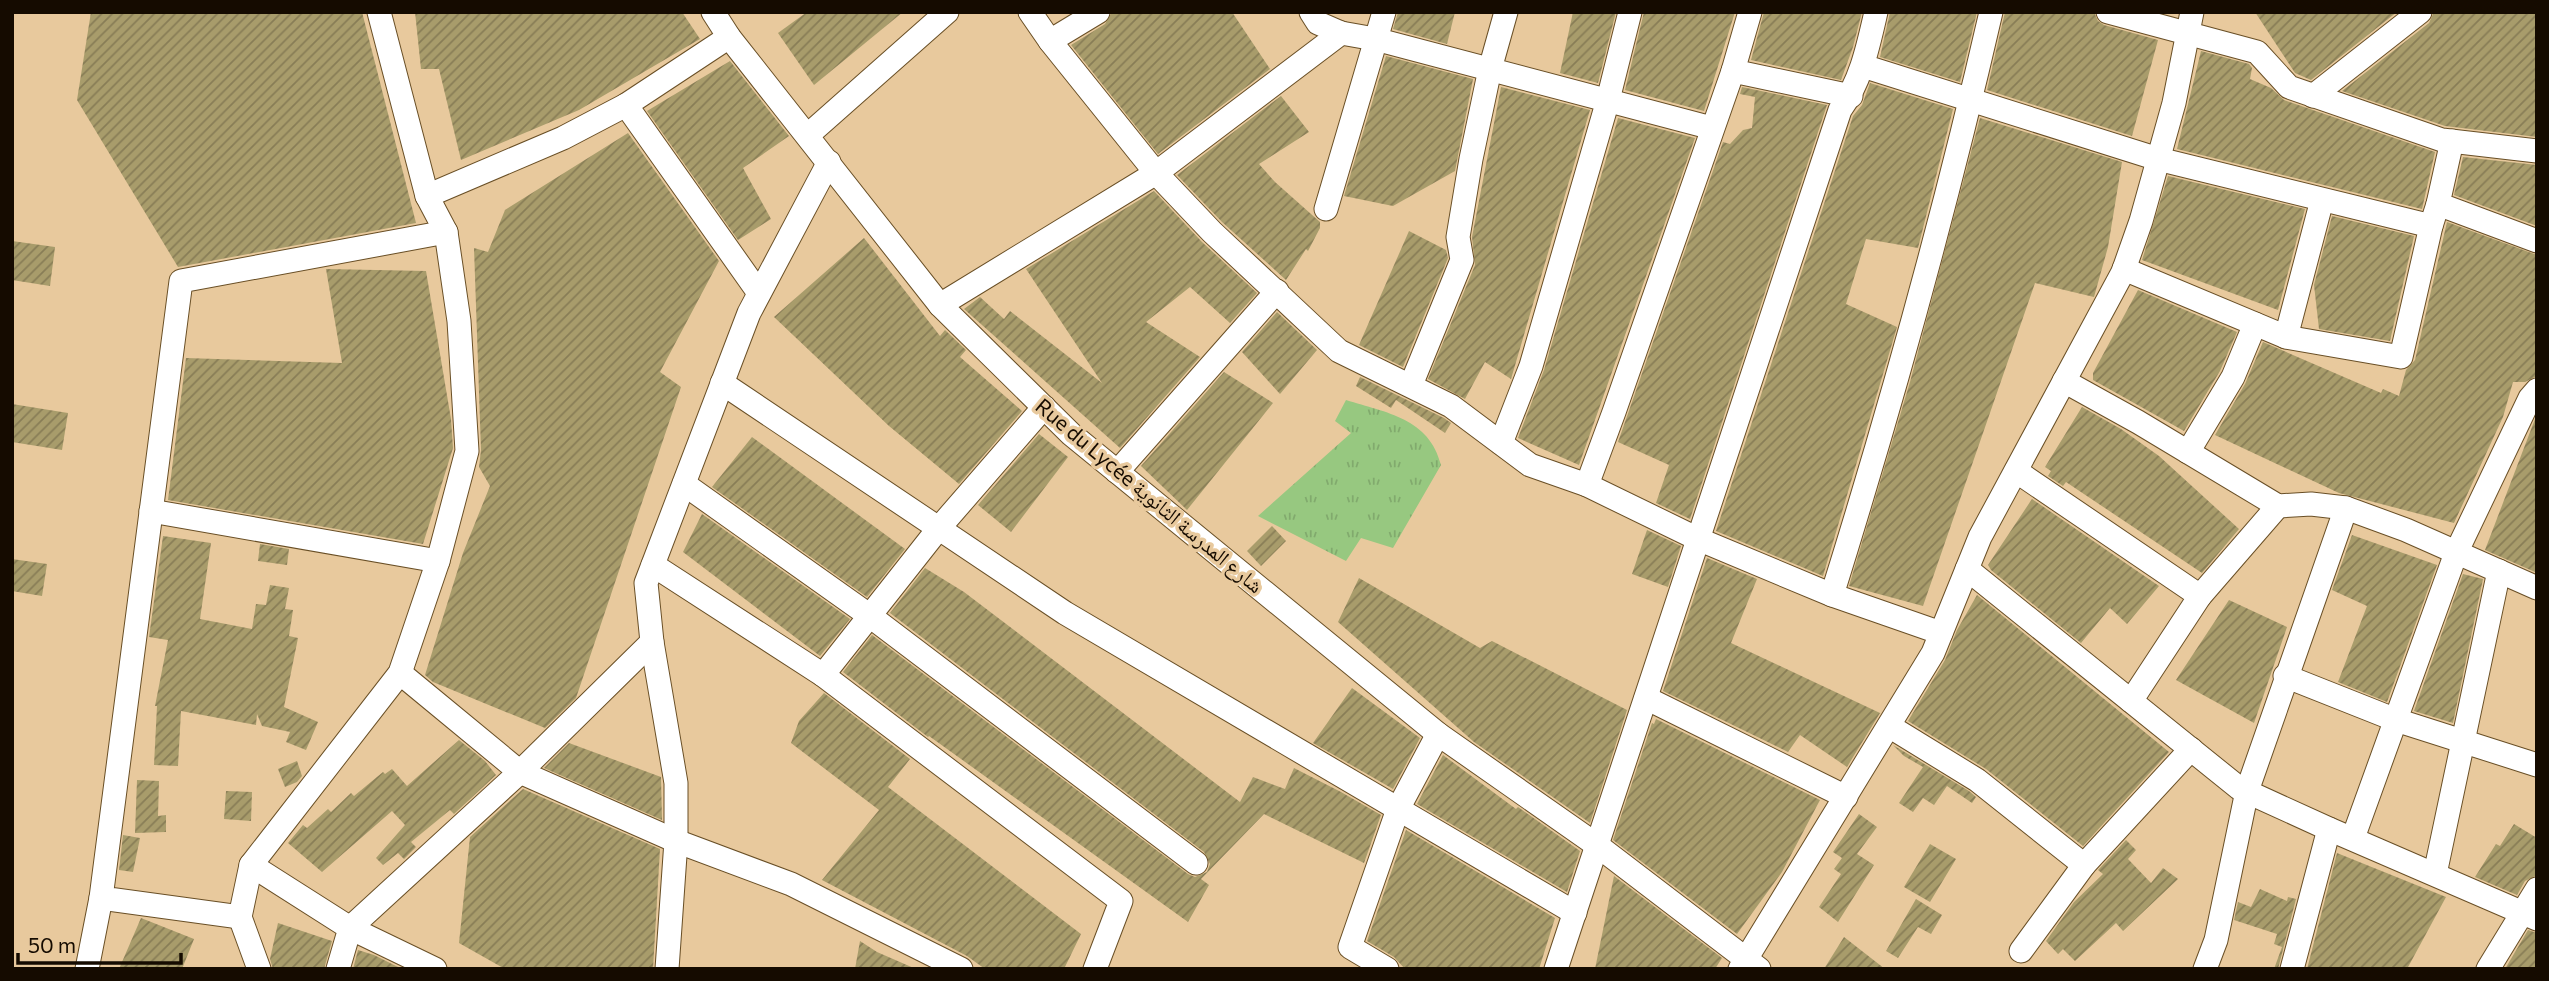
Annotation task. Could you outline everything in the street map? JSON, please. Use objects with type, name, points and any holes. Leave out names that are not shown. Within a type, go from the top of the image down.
[{"type":"street","points":[[259,969],[240,917],[251,865],[400,673],[438,562],[467,451],[459,320],[446,232],[427,196],[379,12]]},
{"type":"street","name":"Rue du Lycée شارع المدرسة الثانوية","points":[[713,12],[729,37],[940,305],[1071,434],[1438,734],[1598,846],[1749,966]]},
{"type":"street","points":[[808,135],[947,12]]},
{"type":"street","points":[[1030,12],[1050,41],[1156,173],[1212,232],[1339,351],[1411,384],[1451,406],[1530,465],[1587,485],[1698,539],[1832,595],[1941,633]]},
{"type":"street","points":[[1050,41],[1098,12]]},
{"type":"street","points":[[1311,12],[1318,23],[1341,33],[1375,39],[1712,128]]},
{"type":"street","points":[[1326,209],[1384,12]]},
{"type":"street","points":[[1411,384],[1462,260],[1458,237],[1490,69],[1506,12]]},
{"type":"street","points":[[1501,443],[1531,366],[1608,100],[1630,12]]},
{"type":"street","points":[[1587,485],[1733,71],[1750,12]]},
{"type":"street","points":[[1556,969],[1840,110],[1851,96],[1863,66],[1876,12]]},
{"type":"street","points":[[1832,595],[1885,425],[1971,99],[1991,12]]},
{"type":"street","points":[[2108,12],[2190,23],[2257,52],[2289,88],[2442,140],[2537,151]]},
{"type":"street","points":[[2313,96],[2420,12]]},
{"type":"street","points":[[1749,966],[1933,653],[1980,537],[2124,269],[2174,103],[2190,23]]},
{"type":"street","points":[[940,305],[1156,173],[1341,33]]},
{"type":"street","points":[[427,196],[563,138],[626,105],[729,37]]},
{"type":"street","points":[[1863,66],[2158,159],[2322,200],[2435,215],[2537,241]]},
{"type":"street","points":[[1733,71],[1851,96]]},
{"type":"street","points":[[626,105],[760,293]]},
{"type":"street","points":[[2124,269],[2286,337],[2401,357],[2452,141]]},
{"type":"street","points":[[667,969],[676,841],[676,783],[652,642],[646,583],[749,313],[829,162]]},
{"type":"street","points":[[2286,337],[2322,200]]},
{"type":"street","points":[[87,969],[101,898],[181,281],[446,232]]},
{"type":"street","points":[[1117,472],[1277,291]]},
{"type":"street","points":[[2188,452],[2233,377],[2255,324]]},
{"type":"street","points":[[2064,381],[2278,506],[2311,504],[2346,508],[2537,588]]},
{"type":"street","points":[[722,383],[1065,613],[1576,913]]},
{"type":"street","points":[[2353,838],[2456,552],[2534,396]]},
{"type":"street","points":[[823,675],[939,528],[1044,407]]},
{"type":"street","points":[[2016,471],[2200,596]]},
{"type":"street","points":[[684,484],[870,616],[1196,863]]},
{"type":"street","points":[[2130,701],[2200,596],[2278,506]]},
{"type":"street","points":[[2205,969],[2216,940],[2247,791],[2285,676],[2346,508]]},
{"type":"street","points":[[151,511],[438,562]]},
{"type":"street","points":[[653,565],[823,675],[1121,901],[1095,969]]},
{"type":"street","points":[[1967,569],[2239,788],[2329,830],[2530,916]]},
{"type":"street","points":[[2435,874],[2499,571]]},
{"type":"street","points":[[338,969],[350,928],[520,772],[652,642]]},
{"type":"street","points":[[400,673],[520,772],[676,841],[791,884],[961,969]]},
{"type":"street","points":[[2285,676],[2396,720],[2537,765]]},
{"type":"street","points":[[1646,698],[1846,797]]},
{"type":"street","points":[[1889,726],[1977,780],[2084,865]]},
{"type":"street","points":[[1387,969],[1350,947],[1398,809],[1438,734]]},
{"type":"street","points":[[2021,951],[2084,865],[2191,749]]},
{"type":"street","points":[[2292,969],[2329,830]]},
{"type":"street","points":[[251,865],[350,928],[435,969]]},
{"type":"street","points":[[2488,969],[2530,916],[2537,889]]},
{"type":"street","points":[[101,898],[240,917]]},
{"type":"green space","points":[[1346,400],[1391,414],[1416,427],[1435,449],[1441,465],[1393,548],[1361,538],[1346,561],[1258,516],[1351,433],[1335,421]]},
{"type":"building","points":[[91,12],[362,12],[416,223],[178,267],[77,100]]},
{"type":"building","points":[[415,12],[682,12],[700,39],[579,110],[461,160],[439,69],[421,69]]},
{"type":"building","points":[[807,12],[903,12],[814,85],[778,33]]},
{"type":"building","points":[[1112,12],[1232,12],[1270,69],[1158,154],[1071,45],[1105,24]]},
{"type":"building","points":[[1398,12],[1455,12],[1447,44],[1393,29]]},
{"type":"building","points":[[1573,12],[1616,12],[1598,83],[1560,73]]},
{"type":"building","points":[[1644,12],[1735,12],[1704,111],[1625,90]]},
{"type":"building","points":[[1764,12],[1862,12],[1841,80],[1751,60]]},
{"type":"building","points":[[1890,12],[1977,12],[1960,82],[1880,57]]},
{"type":"building","points":[[2005,12],[2094,12],[2098,21],[2104,25],[2158,40],[2132,136],[1987,90]]},
{"type":"building","points":[[2255,12],[2397,12],[2311,80],[2295,73]]},
{"type":"building","points":[[2434,12],[2537,12],[2537,137],[2445,126],[2342,91],[2429,23]]},
{"type":"building","points":[[2201,51],[2249,64],[2252,68],[2250,79],[2271,88],[2284,100],[2435,152],[2422,209],[2177,149]]},
{"type":"building","points":[[1386,56],[1473,79],[1455,171],[1393,206],[1344,196]]},
{"type":"building","points":[[730,61],[789,136],[743,168],[771,219],[738,240],[647,111]]},
{"type":"building","points":[[1870,83],[1953,109],[1918,248],[1866,239],[1846,304],[1897,327],[1823,576],[1716,531],[1853,116],[1862,105]]},
{"type":"building","points":[[1501,87],[1590,110],[1511,379],[1485,362],[1465,399],[1428,379],[1475,265],[1472,237]]},
{"type":"building","points":[[1742,87],[1827,105],[1690,519],[1656,503],[1669,465],[1618,442],[1723,142],[1730,144],[1743,130],[1752,128],[1755,97],[1740,94]]},
{"type":"building","points":[[1281,96],[1309,132],[1259,164],[1320,222],[1320,228],[1308,251],[1306,249],[1286,280],[1222,222],[1177,175]]},
{"type":"building","points":[[1618,118],[1695,138],[1579,465],[1518,438],[1544,370]]},
{"type":"building","points":[[1980,118],[2122,162],[2108,247],[2094,297],[2035,283],[1923,606],[1849,586],[1910,382]]},
{"type":"building","points":[[628,133],[719,261],[660,372],[681,387],[576,698],[545,728],[433,682],[425,675],[463,553],[490,486],[479,467],[481,450],[474,248],[488,252],[505,210]]},
{"type":"building","points":[[2463,157],[2537,165],[2537,226],[2454,195]]},
{"type":"building","points":[[2168,176],[2305,209],[2278,310],[2142,260]]},
{"type":"building","points":[[1154,191],[1202,242],[1257,293],[1230,323],[1190,287],[1146,322],[1200,357],[1120,448],[964,309],[980,297],[1004,319],[1010,311],[1102,383],[1026,269]]},
{"type":"building","points":[[2332,216],[2414,236],[2390,341],[2319,329],[2314,285]]},
{"type":"building","points":[[2447,222],[2537,255],[2537,376],[2525,382],[2513,382],[2503,417],[2454,523],[2339,493],[2215,435],[2245,384],[2263,342],[2381,393],[2383,389],[2399,396],[2406,370],[2415,360]]},
{"type":"building","points":[[1409,231],[1446,250],[1448,258],[1403,367],[1359,345]]},
{"type":"building","points":[[864,238],[940,336],[945,330],[966,350],[960,357],[1022,411],[959,484],[889,426],[774,317]]},
{"type":"building","points":[[12,241],[55,247],[50,286],[12,280]]},
{"type":"building","points":[[326,269],[426,271],[451,419],[453,448],[423,544],[168,500],[186,358],[342,363]]},
{"type":"building","points":[[2138,290],[2237,332],[2220,371],[2184,431],[2093,380],[2093,373]]},
{"type":"building","points":[[1277,312],[1317,350],[1280,394],[1242,352]]},
{"type":"building","points":[[1224,372],[1273,403],[1187,510],[1141,466]]},
{"type":"building","points":[[1360,377],[1451,423],[1445,433],[1396,400],[1391,408],[1356,386]]},
{"type":"building","points":[[12,404],[68,413],[62,450],[12,442]]},
{"type":"building","points":[[2082,407],[2121,429],[2159,456],[2239,529],[2202,573],[2066,482],[2063,486],[2048,476],[2051,471],[2045,467]]},
{"type":"building","points":[[2535,419],[2537,567],[2535,572],[2485,550]]},
{"type":"building","points":[[1039,434],[1068,457],[1011,532],[978,505]]},
{"type":"building","points":[[752,437],[905,549],[867,597],[712,487]]},
{"type":"building","points":[[2032,499],[2159,586],[2127,624],[2110,608],[2081,643],[1991,570],[1988,565]]},
{"type":"building","points":[[702,514],[850,619],[820,656],[683,552]]},
{"type":"building","points":[[1272,526],[1286,541],[1261,566],[1247,551]]},
{"type":"building","points":[[1647,530],[1681,546],[1668,587],[1632,574]]},
{"type":"building","points":[[2352,535],[2437,565],[2387,702],[2338,682],[2367,606],[2332,590]]},
{"type":"building","points":[[163,536],[211,543],[200,619],[252,629],[256,604],[266,605],[270,585],[289,588],[285,609],[293,610],[289,636],[298,638],[284,707],[318,722],[306,750],[286,742],[290,732],[262,726],[257,714],[256,725],[181,711],[178,766],[154,765],[155,706],[168,640],[149,637]]},
{"type":"building","points":[[260,544],[289,549],[287,565],[258,561]]},
{"type":"building","points":[[1707,558],[1757,579],[1731,643],[1880,713],[1847,767],[1800,735],[1788,752],[1663,691]]},
{"type":"building","points":[[12,559],[47,564],[42,596],[12,591]]},
{"type":"building","points":[[925,568],[964,592],[1240,802],[1253,777],[1285,789],[1294,768],[1381,815],[1364,863],[1264,814],[1201,879],[1209,885],[1188,922],[928,737],[843,672],[872,635],[1188,874],[1195,877],[1207,872],[1210,864],[1204,852],[890,613]]},
{"type":"building","points":[[2463,574],[2483,579],[2453,723],[2414,711]]},
{"type":"building","points":[[1359,578],[1480,648],[1492,641],[1627,710],[1590,823],[1474,742],[1338,622]]},
{"type":"building","points":[[1977,595],[2169,752],[2083,846],[1986,769],[1908,721],[1945,660],[1957,630]]},
{"type":"building","points":[[2229,600],[2287,627],[2254,723],[2176,680]]},
{"type":"building","points":[[1352,688],[1420,738],[1393,789],[1313,743]]},
{"type":"building","points":[[824,693],[910,759],[888,787],[1081,934],[1064,969],[985,969],[967,956],[822,880],[879,810],[791,743],[799,721]]},
{"type":"building","points":[[1656,719],[1820,800],[1782,872],[1737,934],[1613,840],[1652,723],[1654,724]]},
{"type":"building","points":[[459,740],[485,761],[496,775],[454,814],[450,810],[411,842],[416,847],[404,859],[398,853],[383,865],[376,858],[405,825],[392,811],[322,872],[288,843],[303,825],[307,828],[328,809],[331,812],[351,793],[354,796],[383,772],[385,774],[392,769],[407,786]]},
{"type":"building","points":[[569,743],[661,777],[662,820],[544,768]]},
{"type":"building","points":[[1893,745],[1969,791],[1976,797],[1972,803],[1947,786],[1934,805],[1923,798],[1913,812],[1899,803],[1923,767],[1904,756]]},
{"type":"building","points":[[1443,755],[1516,809],[1518,807],[1580,851],[1567,892],[1417,804]]},
{"type":"building","points":[[297,761],[302,776],[297,782],[285,787],[278,769]]},
{"type":"building","points":[[137,780],[159,781],[158,816],[166,815],[166,832],[135,833]]},
{"type":"building","points":[[523,789],[660,849],[653,969],[505,969],[459,943],[470,837]]},
{"type":"building","points":[[226,791],[252,792],[251,821],[224,819]]},
{"type":"building","points":[[1859,814],[1877,827],[1857,854],[1874,865],[1838,922],[1819,907],[1841,874],[1834,869],[1842,858],[1833,852]]},
{"type":"building","points":[[2514,824],[2537,838],[2537,875],[2525,881],[2517,895],[2475,877],[2496,844],[2500,846]]},
{"type":"building","points":[[1406,830],[1555,918],[1539,969],[1405,969],[1394,957],[1367,941]]},
{"type":"building","points":[[123,835],[140,838],[133,872],[119,870]]},
{"type":"building","points":[[2126,840],[2136,850],[2128,859],[2151,883],[2163,868],[2178,879],[2123,931],[2116,923],[2075,961],[2063,949],[2058,954],[2046,941],[2074,902],[2103,874],[2098,870]]},
{"type":"building","points":[[1930,844],[1956,859],[1930,902],[1904,887]]},
{"type":"building","points":[[2337,853],[2446,897],[2407,969],[2307,969]]},
{"type":"building","points":[[1614,876],[1722,958],[1715,969],[1595,969]]},
{"type":"building","points":[[2260,889],[2287,901],[2288,897],[2296,899],[2278,969],[2274,969],[2282,947],[2274,944],[2277,934],[2234,920],[2238,902],[2251,907]]},
{"type":"building","points":[[1916,899],[1942,915],[1931,934],[1918,927],[1898,958],[1886,951]]},
{"type":"building","points":[[141,918],[194,939],[182,969],[119,969]]},
{"type":"building","points":[[278,923],[332,941],[324,969],[273,969],[270,959]]},
{"type":"building","points":[[2528,930],[2537,933],[2537,969],[2505,969]]},
{"type":"building","points":[[1844,937],[1885,969],[1824,969]]},
{"type":"building","points":[[860,941],[877,952],[916,969],[855,969]]},
{"type":"building","points":[[358,950],[374,955],[402,969],[353,969]]}]
